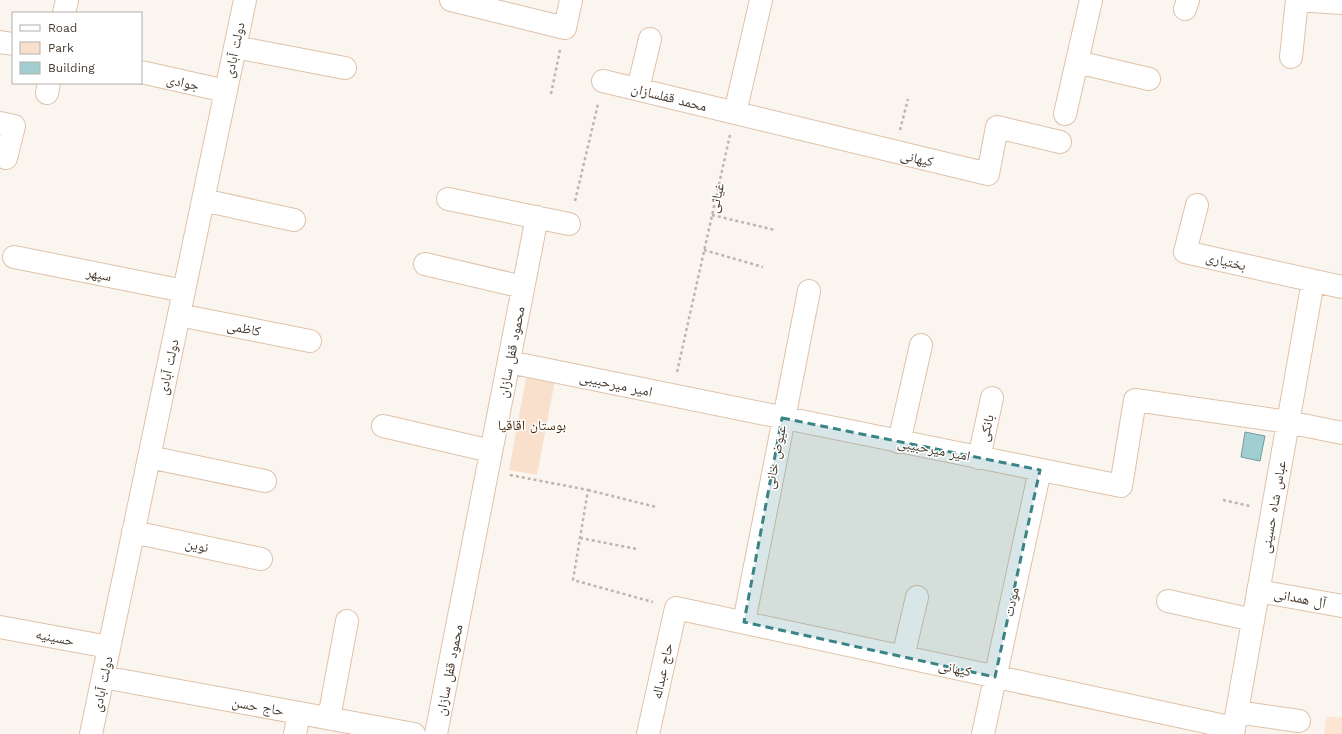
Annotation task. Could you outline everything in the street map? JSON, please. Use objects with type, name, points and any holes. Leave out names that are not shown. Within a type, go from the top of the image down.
[{"type":"street","points":[[64,12],[67,0]]},
{"type":"street","name":"دولت آبادی","points":[[91,734],[245,0]]},
{"type":"street","points":[[451,0],[565,28],[571,0]]},
{"type":"street","points":[[736,113],[761,0]]},
{"type":"street","points":[[1065,114],[1091,0]]},
{"type":"street","points":[[1291,57],[1297,0],[1342,3]]},
{"type":"street","points":[[638,89],[650,39]]},
{"type":"street","points":[[0,42],[12,44]]},
{"type":"street","points":[[235,47],[345,68]]},
{"type":"street","points":[[1077,62],[1149,79]]},
{"type":"street","name":"جوادی","points":[[142,72],[226,91]]},
{"type":"street","name":"محمد قفلسازان","points":[[603,81],[736,113]]},
{"type":"street","name":"کیهانی","points":[[736,113],[988,174],[997,127],[1060,142]]},
{"type":"street","points":[[0,123],[14,126],[6,158]]},
{"type":"street","points":[[448,199],[569,224]]},
{"type":"street","points":[[203,200],[294,220]]},
{"type":"street","name":"بختیاری","points":[[1197,205],[1185,252],[1313,281]]},
{"type":"street","name":"محمود قفل سازان","points":[[436,734],[537,217]]},
{"type":"street","name":"سپهر","points":[[14,257],[184,291]]},
{"type":"street","points":[[425,264],[523,287]]},
{"type":"street","points":[[1313,281],[1342,287]]},
{"type":"street","name":"عباس شاه حسینی","points":[[1234,725],[1313,281]]},
{"type":"street","name":"عیوض خانی","points":[[744,622],[782,418],[809,291]]},
{"type":"street","name":"کاظمی","points":[[179,315],[310,341]]},
{"type":"street","points":[[899,442],[921,345]]},
{"type":"street","name":"امیر میرحبیبی","points":[[509,362],[1121,486],[1135,400],[1288,422]]},
{"type":"street","name":"بانکی","points":[[979,458],[992,398]]},
{"type":"street","points":[[1288,422],[1342,433]]},
{"type":"street","points":[[383,426],[490,461]]},
{"type":"street","points":[[149,457],[265,481]]},
{"type":"street","name":"مودت","points":[[983,734],[1040,470]]},
{"type":"street","name":"نوین","points":[[133,532],[261,559]]},
{"type":"street","name":"آل همدانی","points":[[1258,591],[1342,606]]},
{"type":"street","points":[[903,657],[917,597]]},
{"type":"street","points":[[1168,601],[1253,620]]},
{"type":"street","name":"کیهانی","points":[[676,608],[995,677],[1234,725],[1299,720]]},
{"type":"street","name":"حاج عبداله","points":[[648,734],[676,608]]},
{"type":"street","points":[[329,718],[347,621]]},
{"type":"street","name":"حسینیه","points":[[0,627],[109,647]]},
{"type":"street","name":"حاج حسن","points":[[103,677],[297,724],[329,718],[414,734]]},
{"type":"path","points":[[551,94],[565,28]]},
{"type":"path","points":[[569,224],[603,81]]},
{"type":"path","points":[[895,152],[908,99]]},
{"type":"path","name":"غیاثی","points":[[671,396],[736,113]]},
{"type":"path","points":[[712,215],[775,230]]},
{"type":"path","points":[[704,250],[763,267]]},
{"type":"path","points":[[490,461],[588,490],[656,507]]},
{"type":"path","points":[[588,490],[573,580],[676,608]]},
{"type":"path","points":[[580,538],[637,549]]},
{"type":"highlighted area","points":[[782,418],[1040,470],[995,677],[744,622]]},
{"type":"shaded area","points":[[1327,716],[1342,718],[1342,734],[1324,734]]},
{"type":"green space","name":"بوستان اقاقیا","points":[[527,373],[555,380],[537,475],[509,470]]},
{"type":"building","points":[[1245,432],[1265,436],[1260,461],[1241,457]]}]
